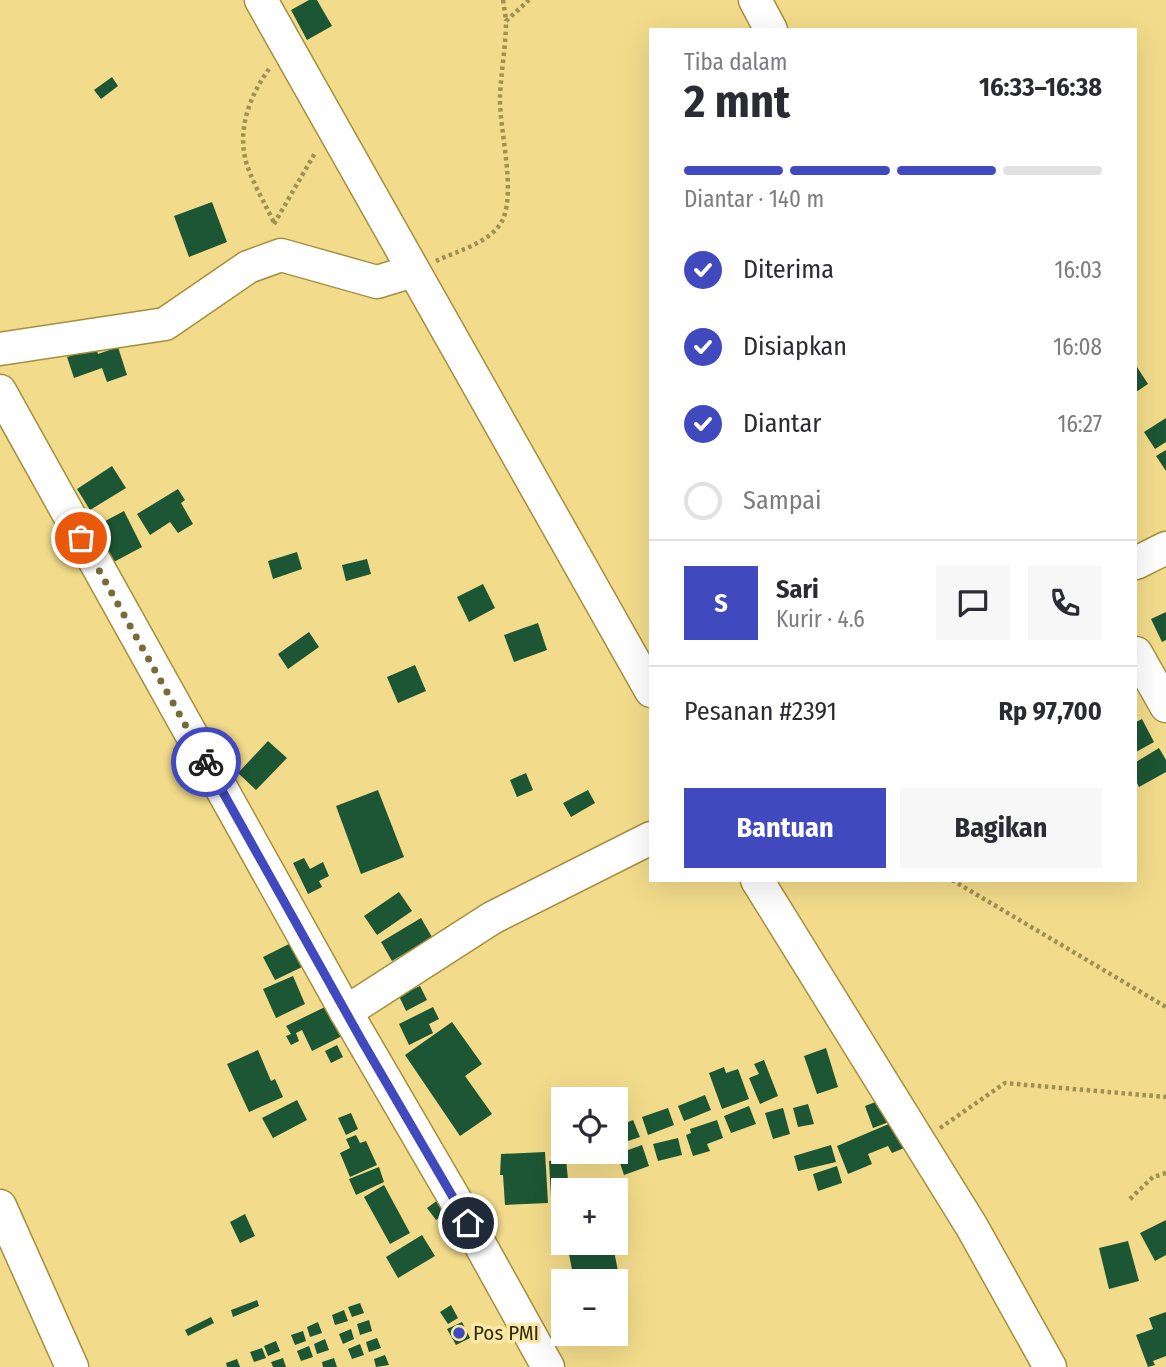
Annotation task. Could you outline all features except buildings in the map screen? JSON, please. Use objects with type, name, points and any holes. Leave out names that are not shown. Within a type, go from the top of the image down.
[{"type":"street","points":[[261,0],[649,687]]},
{"type":"street","points":[[755,0],[770,28]]},
{"type":"street","points":[[0,349],[166,324],[248,267],[281,255],[377,282],[413,271]]},
{"type":"street","points":[[0,391],[346,1012],[456,1201],[548,1367]]},
{"type":"street","points":[[1137,562],[1166,548]]},
{"type":"street","points":[[1137,655],[1166,706]]},
{"type":"street","points":[[346,1012],[492,918],[649,839]]},
{"type":"street","points":[[758,882],[972,1227],[1050,1367]]},
{"type":"street","points":[[0,1206],[72,1367]]},
{"type":"path","points":[[413,271],[487,237],[503,219],[508,186],[500,95],[506,21],[503,0]]},
{"type":"path","points":[[506,21],[529,0]]},
{"type":"path","points":[[274,223],[245,158],[244,119],[259,83],[286,45]]},
{"type":"path","points":[[248,267],[332,126]]},
{"type":"path","points":[[956,882],[1166,1007]]},
{"type":"path","points":[[920,1143],[1005,1083],[1166,1097]]},
{"type":"path","points":[[1130,1199],[1153,1177],[1166,1173]]},
{"type":"way so far","points":[[81,538],[206,762]]},
{"type":"place","name":"Pos PMI","points":[[459,1333]]},
{"type":"route","points":[[206,762],[362,1041],[468,1223]]}]
